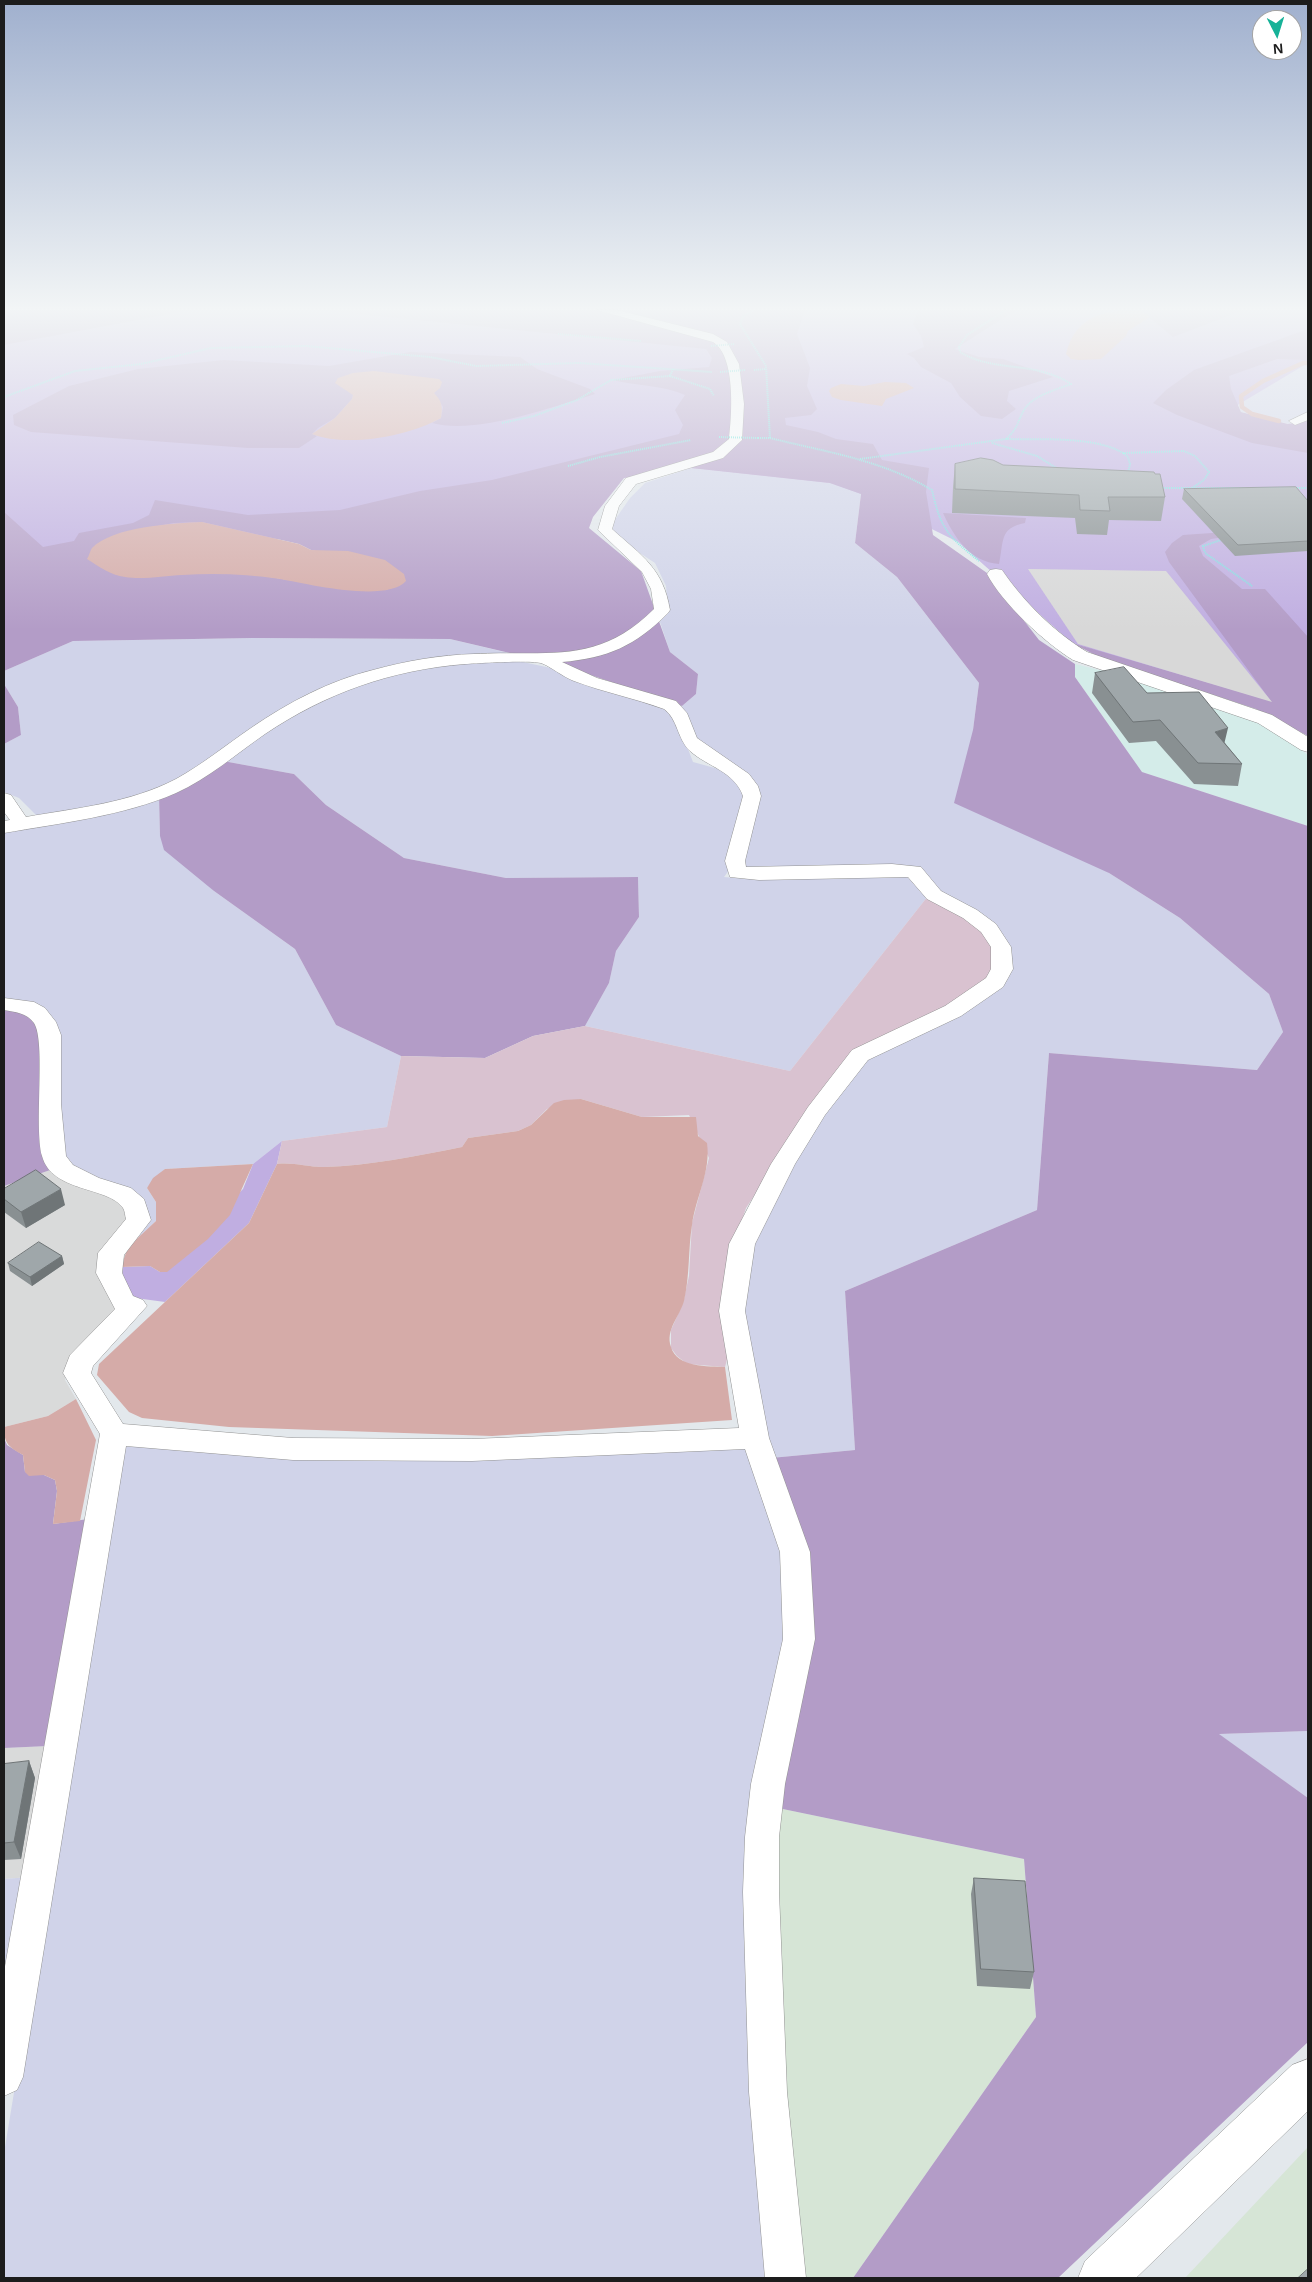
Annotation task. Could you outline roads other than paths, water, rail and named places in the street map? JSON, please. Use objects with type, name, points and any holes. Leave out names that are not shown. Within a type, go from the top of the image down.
[{"type":"street","points":[[4,799],[12,825],[132,802],[169,789],[208,767],[259,730],[319,693],[375,674],[460,659],[547,660],[596,653],[631,639],[650,624],[662,610],[659,589],[648,570],[605,530],[612,506],[631,481],[718,455],[735,440],[737,416]]},
{"type":"street","points":[[1295,421],[1307,416]]},
{"type":"street","points":[[996,574],[1001,584],[1057,642],[1080,656],[1265,719],[1308,746]]},
{"type":"street","points":[[547,660],[558,668],[577,676],[670,705],[678,710],[690,740],[709,758],[744,778],[751,787],[752,796],[735,861],[737,873],[767,875],[852,869],[914,871],[922,883],[934,895],[970,914],[989,928],[1000,947],[1002,969],[995,982],[953,1010],[860,1055],[816,1112],[783,1164],[742,1244],[732,1311],[755,1438],[795,1552],[799,1639],[768,1784],[762,1837],[761,1892],[768,2092],[786,2278]]},
{"type":"street","points":[[4,1004],[26,1007],[37,1014],[45,1022],[50,1035],[49,1104],[54,1157],[64,1170],[90,1184],[122,1194],[135,1205],[140,1220],[111,1253],[109,1273],[123,1302],[134,1306],[80,1362],[77,1373],[114,1434],[4,2077]]},
{"type":"street","points":[[114,1434],[294,1449],[452,1450],[755,1438]]},
{"type":"street","points":[[1102,2278],[1308,2081]]},
{"type":"waterway","points":[[1262,416],[1279,421]]}]
